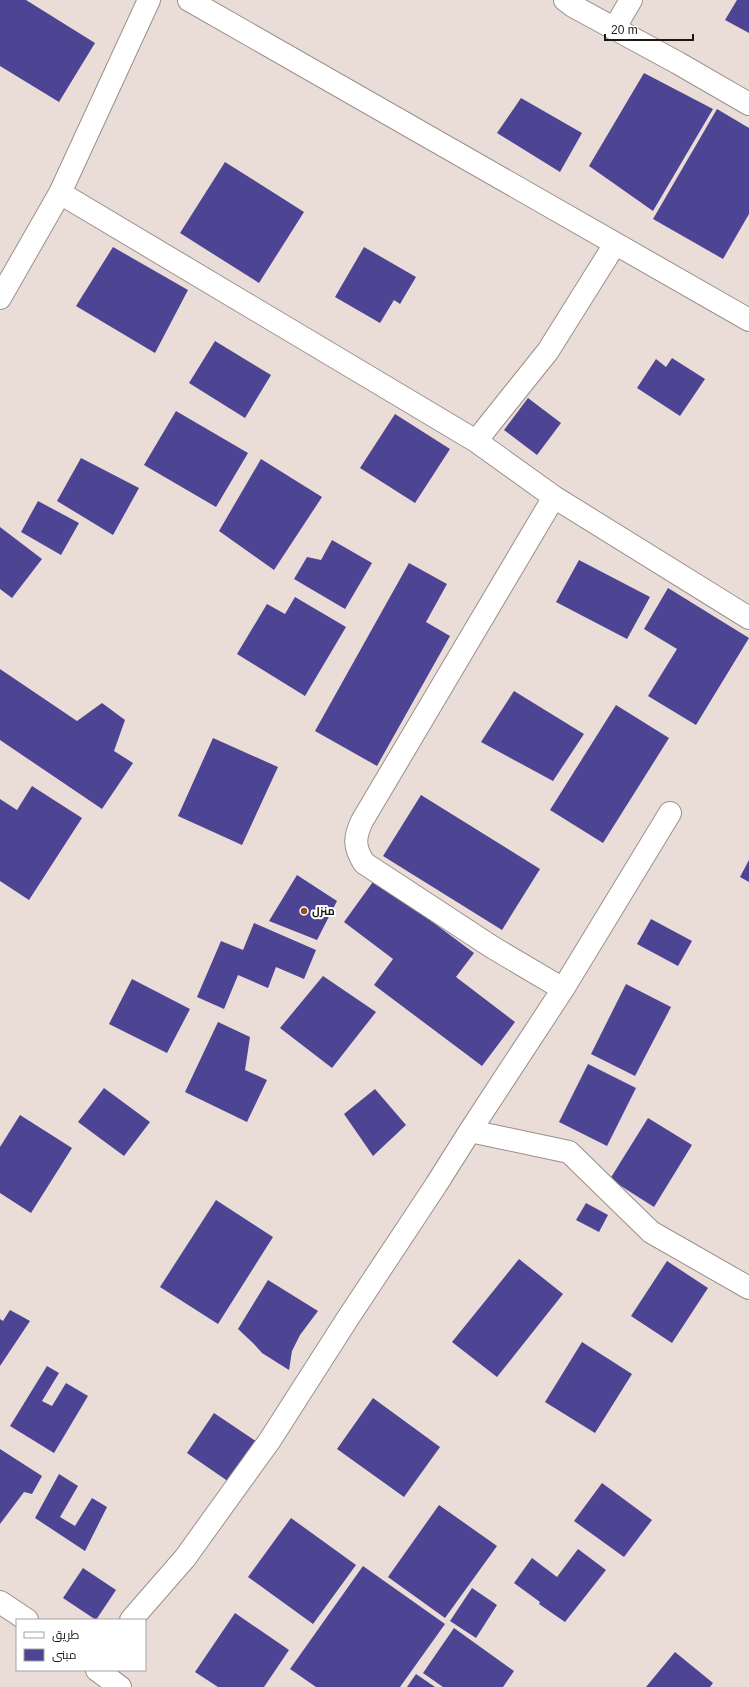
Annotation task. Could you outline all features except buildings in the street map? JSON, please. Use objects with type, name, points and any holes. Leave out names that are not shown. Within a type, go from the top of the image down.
[{"type":"street","points":[[0,298],[60,193],[149,0]]},
{"type":"street","points":[[189,0],[749,320]]},
{"type":"street","points":[[565,0],[749,104]]},
{"type":"street","points":[[614,29],[631,0]]},
{"type":"street","points":[[60,193],[476,441],[554,497],[749,618]]},
{"type":"street","points":[[476,441],[548,351],[615,244]]},
{"type":"street","points":[[554,497],[362,821],[357,832],[356,845],[358,853],[364,863],[492,947],[563,989]]},
{"type":"street","points":[[132,1619],[185,1558],[270,1440],[563,989],[670,813]]},
{"type":"street","points":[[470,1131],[569,1152],[651,1232],[749,1288]]},
{"type":"street","points":[[0,1602],[26,1619]]},
{"type":"street","points":[[98,1671],[120,1687]]},
{"type":"place","name":"منزل","points":[[304,911]]}]
